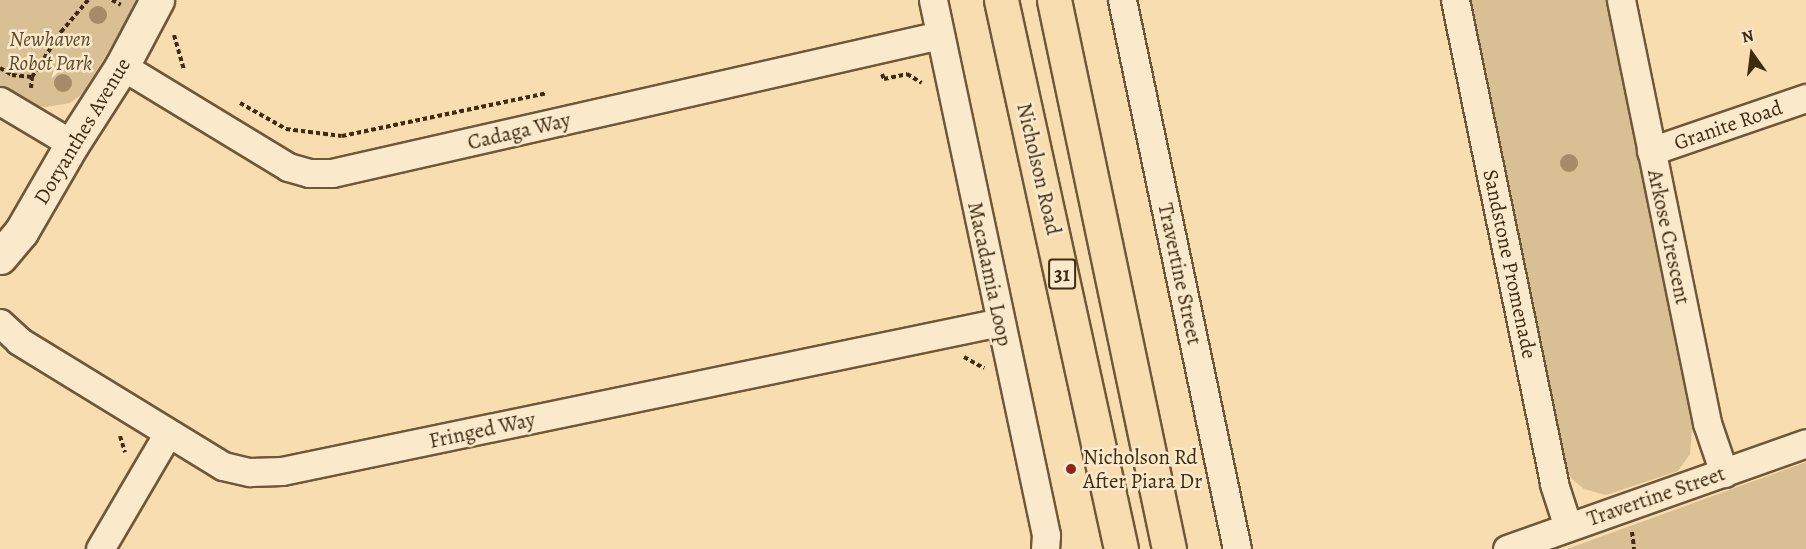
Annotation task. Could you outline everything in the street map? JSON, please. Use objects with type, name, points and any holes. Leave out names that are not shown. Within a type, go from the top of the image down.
[{"type":"main road","name":"Nicholson Road","points":[[1001,0],[1121,549]]},
{"type":"main road","name":"31","points":[[1054,0],[1169,549]]},
{"type":"street","name":"Macadamia Loop","points":[[933,0],[1046,535],[1045,549]]},
{"type":"street","name":"Travertine Street","points":[[1122,0],[1237,549]]},
{"type":"street","name":"Sandstone Promenade","points":[[1455,0],[1554,484],[1568,527]]},
{"type":"street","name":"Arkose Crescent","points":[[1621,0],[1707,423],[1724,472]]},
{"type":"street","name":"Doryanthes Avenue","points":[[0,257],[21,232],[72,144],[122,66],[165,13]]},
{"type":"street","name":"Cadaga Way","points":[[122,66],[288,167],[309,173],[332,173],[940,35]]},
{"type":"street","name":"Granite Road","points":[[1651,152],[1806,98]]},
{"type":"street","points":[[0,101],[72,144]]},
{"type":"street","name":"Fringed Way","points":[[0,323],[19,341],[223,466],[250,472],[282,471],[1000,322]]},
{"type":"street","points":[[100,549],[168,433]]},
{"type":"street","name":"Travertine Street","points":[[1507,549],[1806,443]]},
{"type":"path","points":[[32,91],[32,76],[61,32],[88,0]]},
{"type":"path","points":[[165,13],[183,69],[193,75]]},
{"type":"path","points":[[880,66],[884,79],[907,74],[928,87]]},
{"type":"path","points":[[0,68],[12,75],[32,76]]},
{"type":"path","points":[[234,99],[286,129],[342,136],[550,93]]},
{"type":"path","points":[[953,360],[965,357],[988,371]]},
{"type":"green space","name":"Newhaven Robot Park","points":[[0,0],[140,0],[82,94],[70,103],[46,107],[33,106],[0,87]]},
{"type":"green space","points":[[1467,0],[1606,0],[1693,415],[1690,454],[1678,471],[1606,495],[1584,489],[1572,479],[1565,468]]},
{"type":"green space","points":[[1806,462],[1806,549],[1567,549]]},
{"type":"place","name":"Nicholson Rd After Piara Dr","points":[[1071,469]]}]
